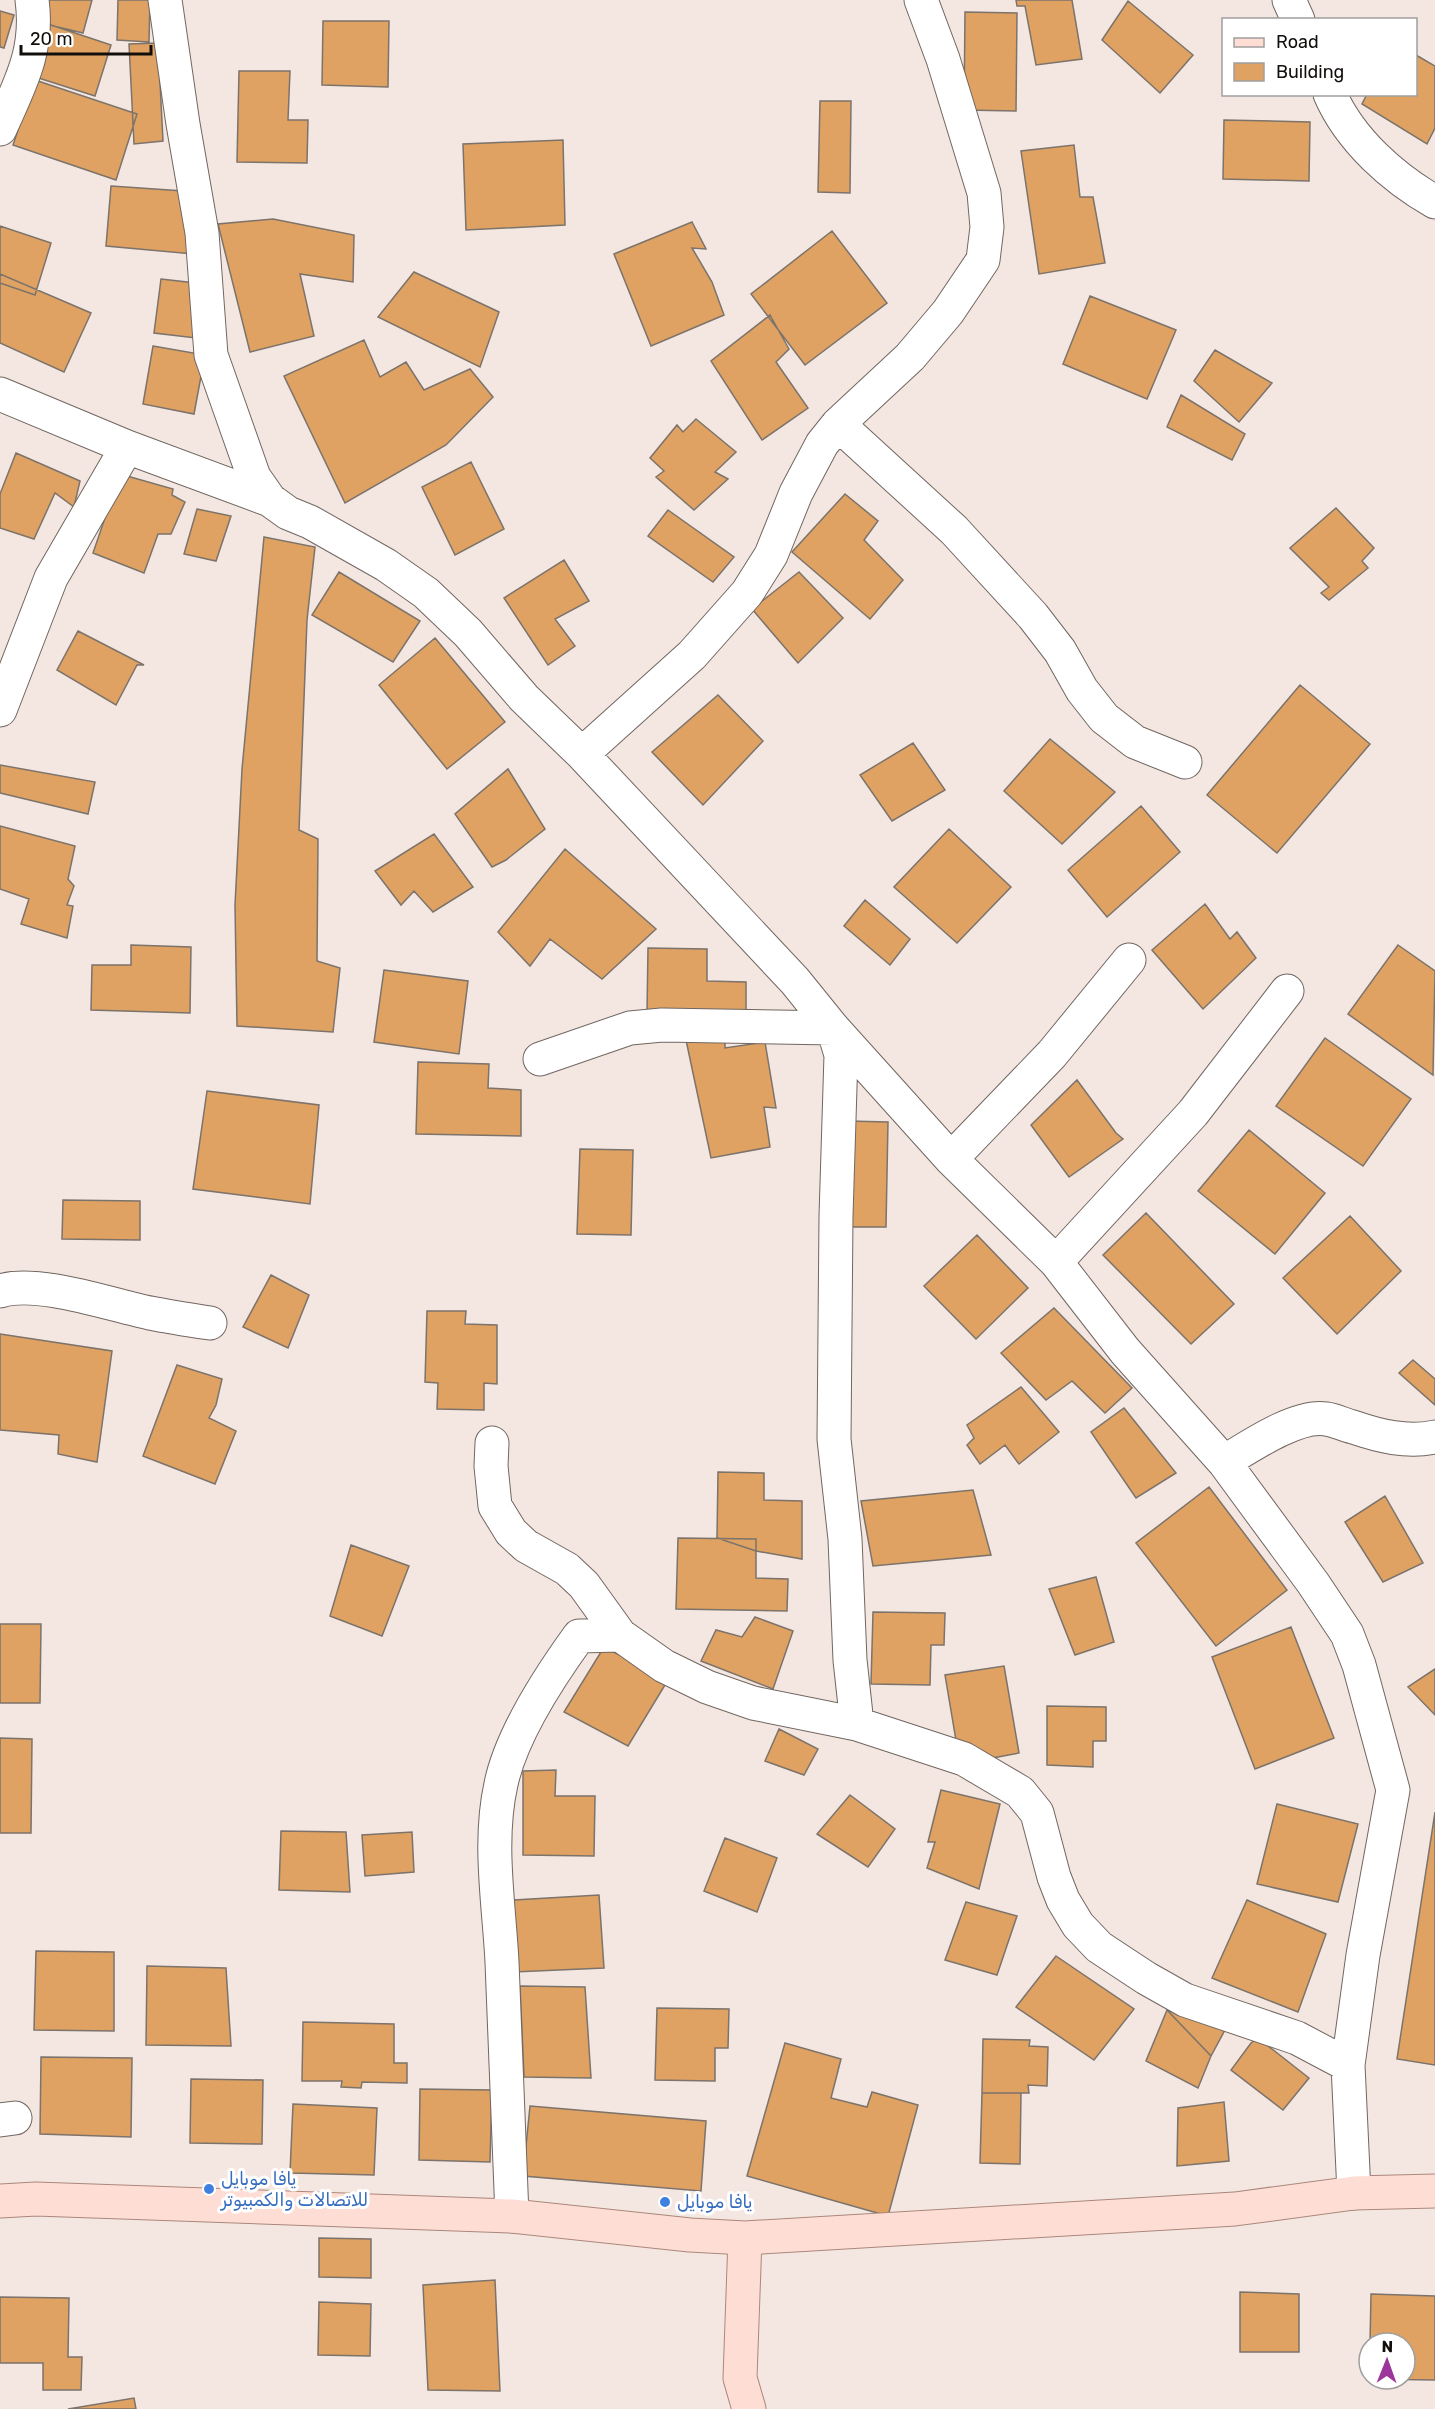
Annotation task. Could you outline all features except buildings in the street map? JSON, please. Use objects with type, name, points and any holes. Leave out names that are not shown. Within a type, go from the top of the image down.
[{"type":"main road","points":[[0,2201],[36,2199],[512,2216],[690,2235],[745,2238],[1235,2209],[1354,2193],[1435,2191]]},
{"type":"main road","points":[[745,2238],[740,2378],[749,2409]]},
{"type":"street","points":[[0,129],[27,67],[33,46],[32,0]]},
{"type":"street","points":[[165,0],[202,233],[211,355],[254,477],[270,500]]},
{"type":"street","points":[[582,754],[692,655],[747,593],[771,555],[796,492],[822,444],[838,424],[910,357],[948,312],[983,260],[987,227],[984,193],[943,59],[921,0]]},
{"type":"street","points":[[1289,0],[1297,18]]},
{"type":"street","points":[[1331,96],[1348,126],[1379,160],[1412,189],[1435,202]]},
{"type":"street","points":[[0,394],[127,447],[270,500],[288,513],[310,522],[386,565],[426,593],[468,633],[524,698],[582,754],[795,981],[833,1028],[951,1160],[1056,1262],[1125,1351],[1224,1462],[1347,1634],[1359,1665],[1393,1790],[1363,1955],[1348,2065],[1354,2193]]},
{"type":"street","points":[[838,424],[954,530],[1033,616],[1060,651],[1082,690],[1104,718],[1135,742],[1185,762]]},
{"type":"street","points":[[0,710],[51,578],[127,447]]},
{"type":"street","points":[[951,1160],[1052,1054],[1129,960]]},
{"type":"street","points":[[1056,1262],[1193,1113],[1287,991]]},
{"type":"street","points":[[540,1059],[630,1028],[694,1025],[833,1028]]},
{"type":"street","points":[[833,1028],[841,1054],[836,1216],[834,1439],[845,1539],[850,1660],[857,1724]]},
{"type":"street","points":[[0,1291],[36,1288],[153,1314],[210,1323]]},
{"type":"street","points":[[1224,1462],[1254,1444],[1300,1422],[1324,1418],[1375,1434],[1407,1439],[1435,1437]]},
{"type":"street","points":[[492,1443],[491,1466],[495,1506],[511,1532],[526,1546],[567,1569],[584,1585],[620,1635],[664,1666],[707,1688],[753,1703],[857,1724],[964,1759],[1020,1792],[1037,1813],[1054,1877],[1063,1900],[1078,1925],[1100,1947],[1146,1978],[1185,2000],[1298,2038],[1348,2065]]},
{"type":"street","points":[[512,2216],[502,1959],[496,1883],[497,1809],[501,1783],[522,1730],[561,1661],[579,1636],[620,1635]]},
{"type":"place","name":"يافا موبايل للاتصالات والكمبيوتر","points":[[209,2189]]},
{"type":"place","name":"يافا موبايل","points":[[665,2202]]}]
